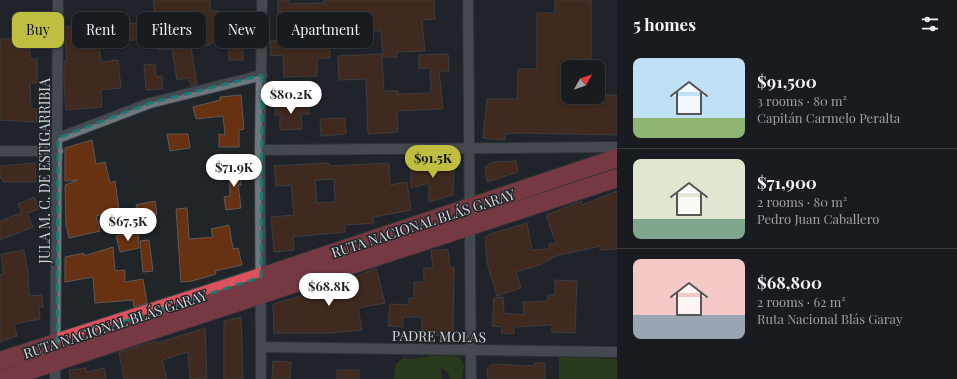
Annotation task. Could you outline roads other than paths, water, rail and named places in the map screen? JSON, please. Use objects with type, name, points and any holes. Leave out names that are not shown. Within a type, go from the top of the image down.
[{"type":"highway","name":"RUTA NACIONAL BLÁS GARAY","points":[[0,361],[261,277],[617,158]]},
{"type":"highway","name":"RUTA NACIONAL BLÁS GARAY","points":[[3,379],[617,178]]},
{"type":"street","name":"JULA M. C. DE ESTIGARRIBIA","points":[[56,379],[58,0]]},
{"type":"street","points":[[261,379],[260,150],[262,0]]},
{"type":"street","points":[[468,0],[471,207],[471,379]]},
{"type":"street","points":[[58,138],[150,103],[262,75]]},
{"type":"street","points":[[260,150],[617,147]]},
{"type":"street","points":[[0,151],[58,151]]},
{"type":"street","name":"PADRE MOLAS","points":[[261,347],[617,352]]}]
